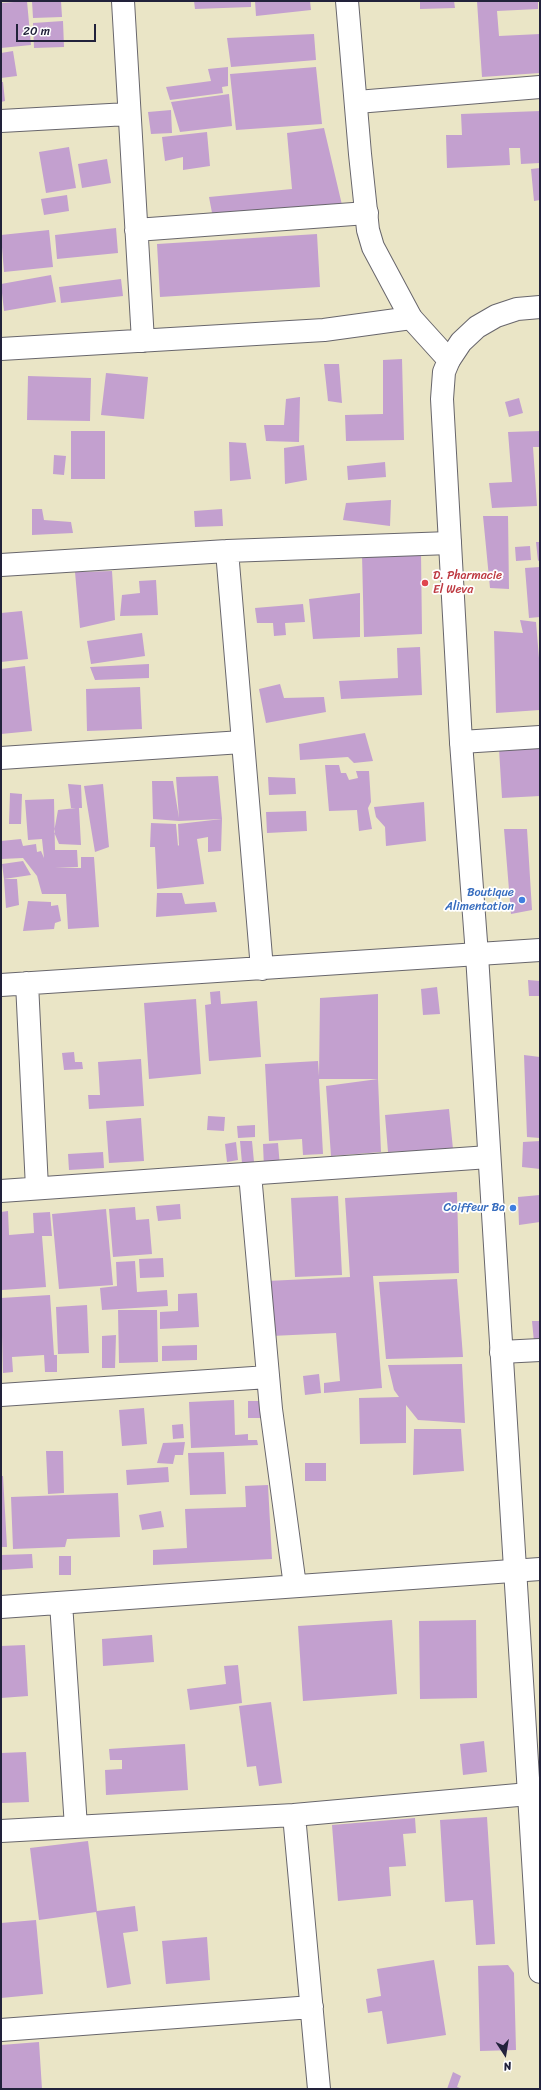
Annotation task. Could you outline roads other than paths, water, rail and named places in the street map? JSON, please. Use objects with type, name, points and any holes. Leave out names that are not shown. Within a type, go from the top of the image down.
[{"type":"street","points":[[123,1],[128,114],[143,341]]},
{"type":"street","points":[[347,1],[368,230],[373,247],[411,318],[449,360]]},
{"type":"street","points":[[357,102],[540,87]]},
{"type":"street","points":[[1,121],[128,114]]},
{"type":"street","points":[[136,230],[367,213]]},
{"type":"street","points":[[540,307],[516,309],[496,316],[477,327],[461,342],[449,360],[444,372],[442,386],[461,742],[477,955],[540,1972]]},
{"type":"street","points":[[1,348],[324,330],[411,318]]},
{"type":"street","points":[[1,565],[227,551],[450,543]]},
{"type":"street","points":[[227,551],[262,969]]},
{"type":"street","points":[[461,742],[540,737]]},
{"type":"street","points":[[1,758],[242,742]]},
{"type":"street","points":[[1,985],[540,950]]},
{"type":"street","points":[[27,983],[38,1188]]},
{"type":"street","points":[[1,1191],[489,1158]]},
{"type":"street","points":[[250,1174],[268,1377],[295,1586]]},
{"type":"street","points":[[501,1352],[540,1350]]},
{"type":"street","points":[[1,1395],[268,1377]]},
{"type":"street","points":[[1,1607],[540,1569]]},
{"type":"street","points":[[61,1603],[76,1827]]},
{"type":"street","points":[[1,1831],[294,1815],[529,1794]]},
{"type":"street","points":[[294,1815],[319,2089]]},
{"type":"street","points":[[1,2030],[312,2007]]},
{"type":"place","name":"D. Pharmacie El Weva","points":[[425,583]]},
{"type":"place","name":"Boutique Alimentation","points":[[522,900]]},
{"type":"place","name":"Coiffeur Ba","points":[[513,1208]]}]
